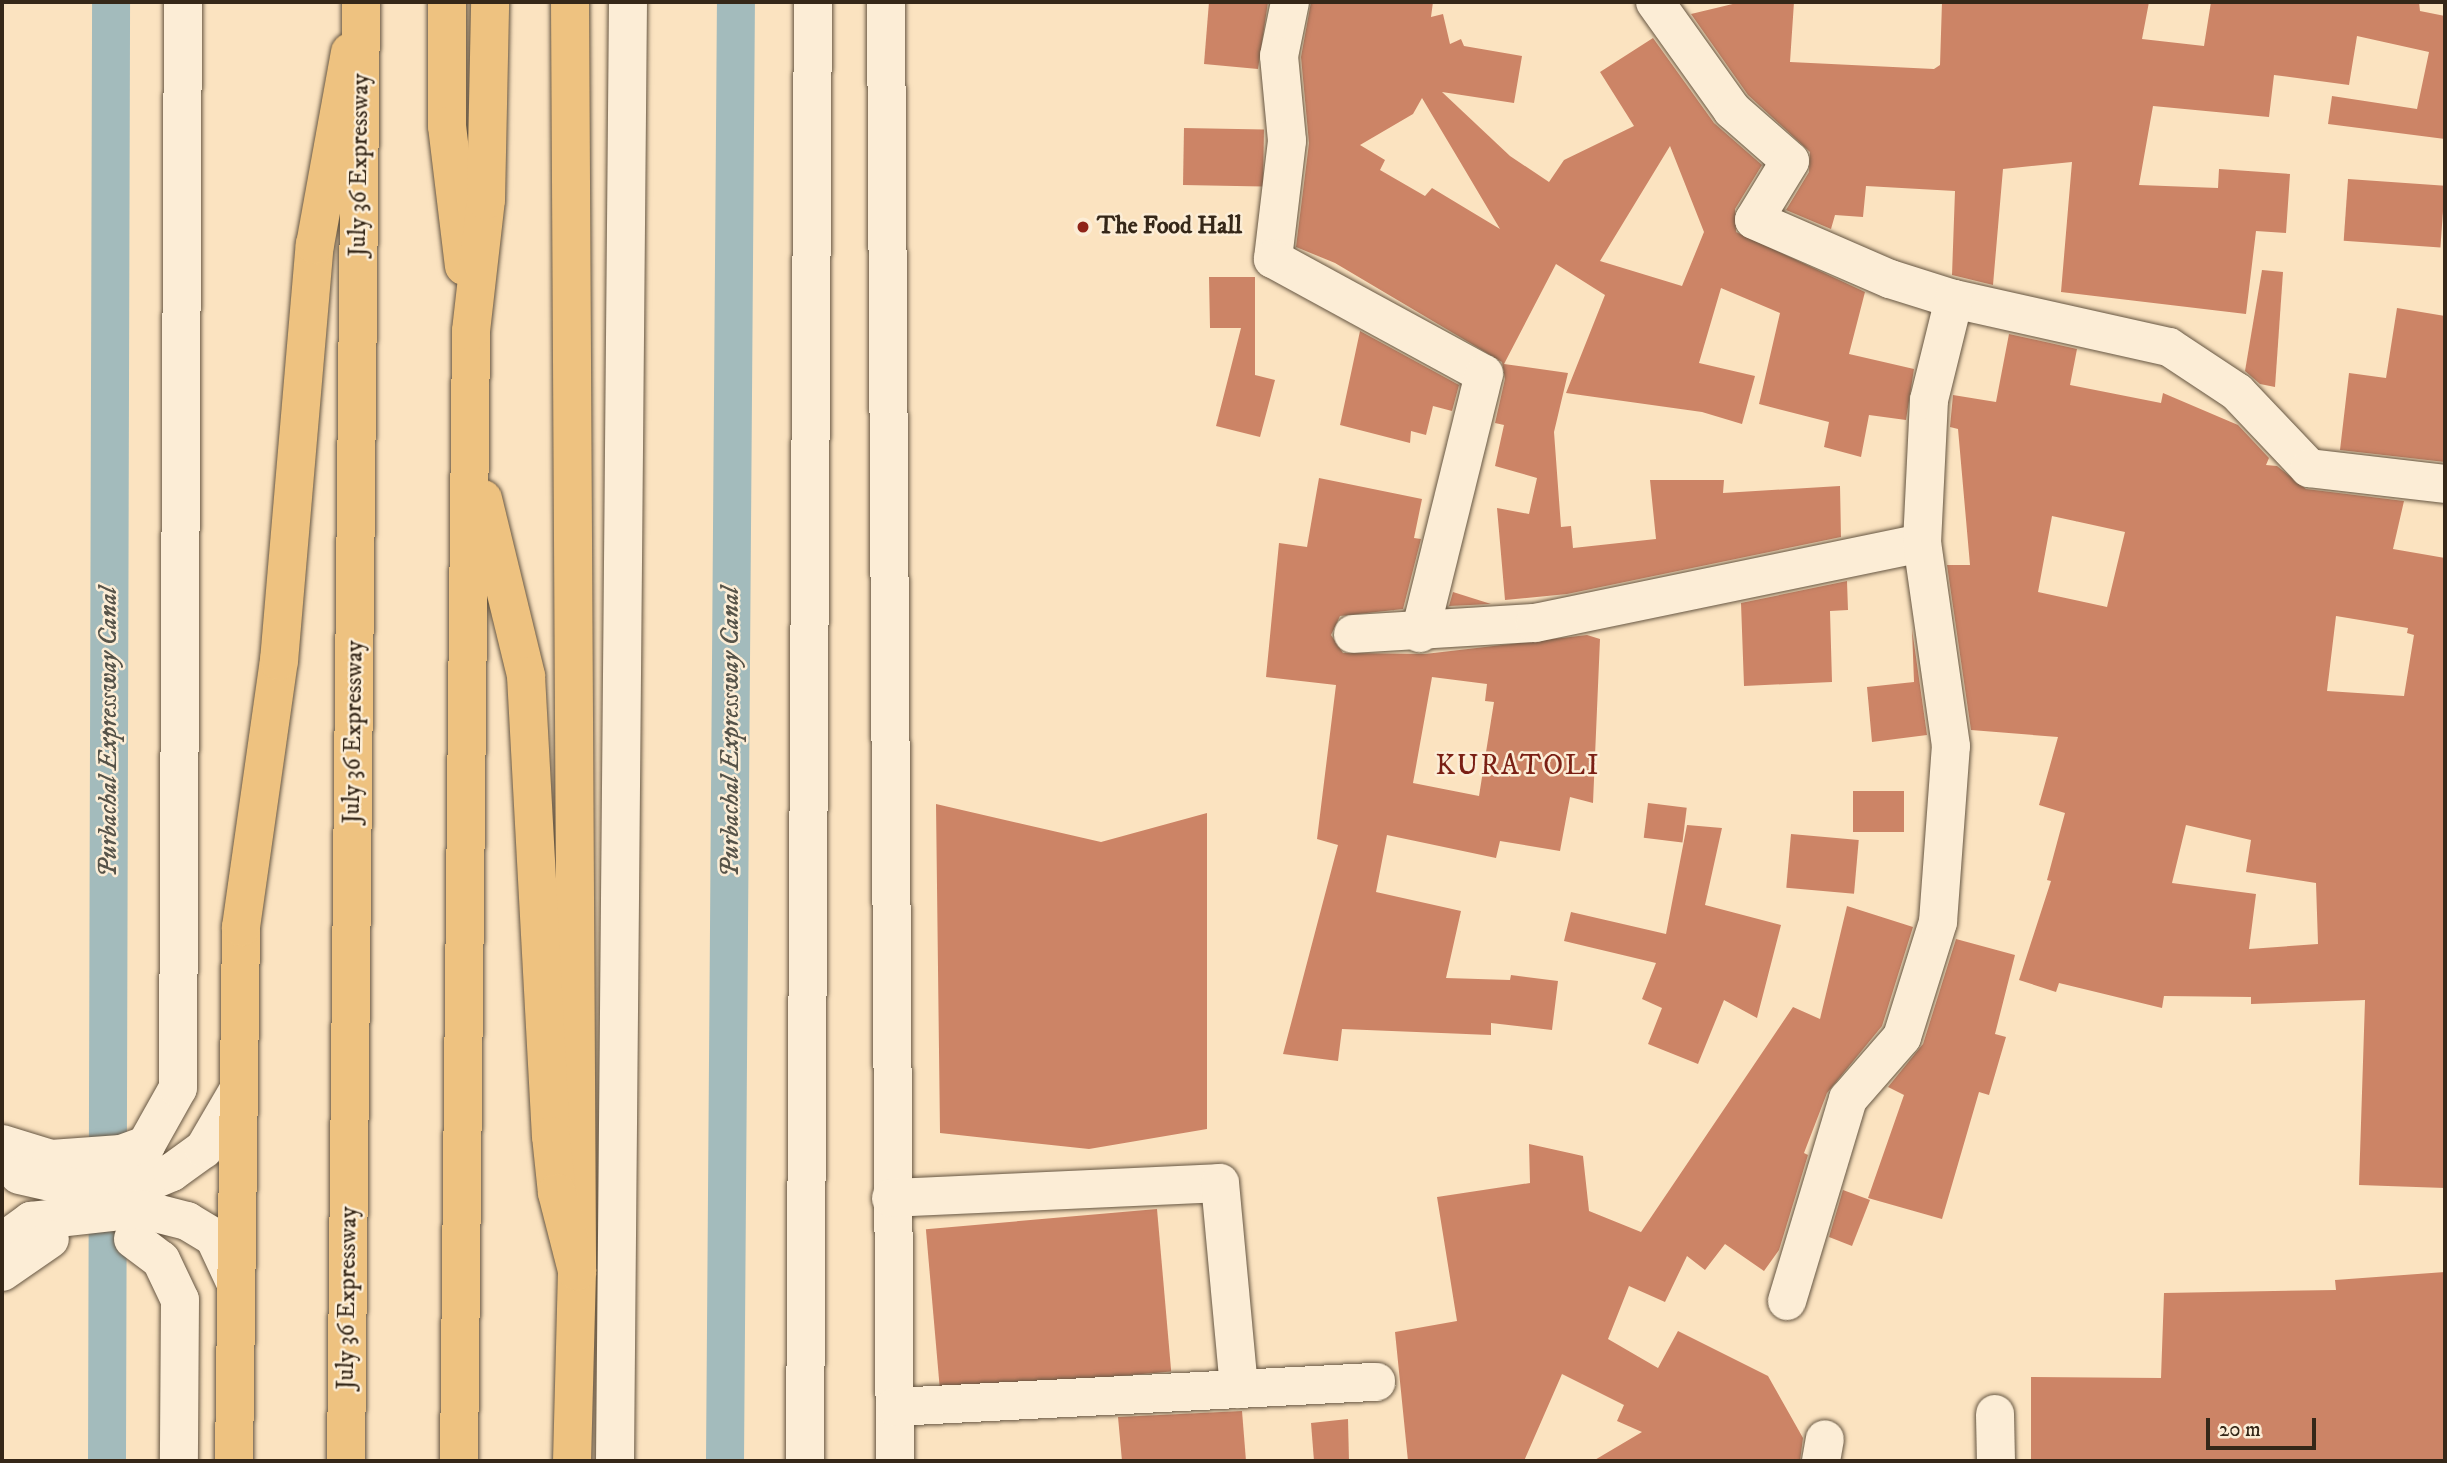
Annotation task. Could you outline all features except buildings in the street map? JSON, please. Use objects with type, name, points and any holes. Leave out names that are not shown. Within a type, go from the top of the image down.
[{"type":"main road","points":[[234,1461],[236,1094],[241,927],[279,661],[315,245],[360,2]]},
{"type":"main road","name":"July 36 Expressway","points":[[346,1461],[360,2]]},
{"type":"main road","points":[[447,2],[447,126],[471,331]]},
{"type":"main road","points":[[459,1461],[471,331],[486,200],[490,2]]},
{"type":"main road","points":[[570,2],[577,1271],[572,1461]]},
{"type":"main road","points":[[470,435],[526,676],[551,1136],[557,1193],[577,1271]]},
{"type":"street","points":[[7,1162],[121,1154],[146,1145],[178,1088],[183,2]]},
{"type":"street","points":[[615,1461],[628,2]]},
{"type":"street","points":[[805,1461],[813,2]]},
{"type":"street","points":[[886,2],[891,1198],[895,1461]]},
{"type":"street","points":[[1290,2],[1279,56],[1287,141],[1273,258],[1484,374],[1420,632]]},
{"type":"street","points":[[1656,2],[1732,110],[1790,161],[1754,220],[1890,279],[1954,299],[2169,347],[2237,392],[2309,468],[2445,484]]},
{"type":"street","points":[[1787,1301],[1849,1099],[1902,1037],[1938,922],[1951,746],[1922,543],[1929,400],[1954,299]]},
{"type":"street","points":[[1353,634],[1535,623],[1922,543]]},
{"type":"street","points":[[7,1162],[77,1188],[134,1188],[172,1172],[204,1149],[236,1094]]},
{"type":"street","points":[[891,1198],[1220,1183],[1239,1389]]},
{"type":"street","points":[[6,1238],[31,1221],[61,1215],[140,1209],[187,1221],[214,1237],[235,1282]]},
{"type":"street","points":[[2,1272],[52,1237]]},
{"type":"street","points":[[133,1239],[161,1260],[180,1300],[179,1461]]},
{"type":"street","points":[[895,1407],[1376,1382]]},
{"type":"street","points":[[1995,1414],[1996,1461]]},
{"type":"waterway","name":"Purbachal Expressway Canal","points":[[107,1461],[111,2]]},
{"type":"waterway","name":"Purbachal Expressway Canal","points":[[725,1461],[736,2]]},
{"type":"place","name":"The Food Hall","points":[[1083,227]]},
{"type":"district","name":"KURATOLI","points":[[1518,766]]}]
